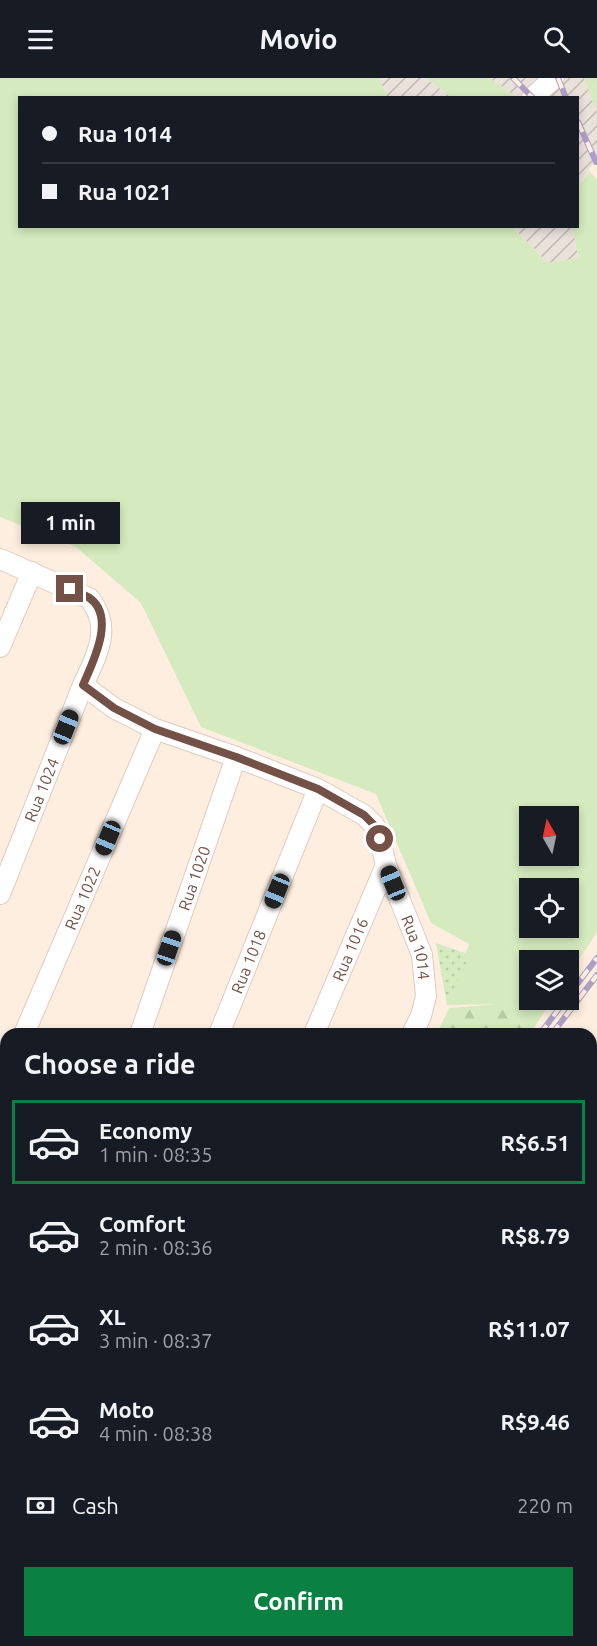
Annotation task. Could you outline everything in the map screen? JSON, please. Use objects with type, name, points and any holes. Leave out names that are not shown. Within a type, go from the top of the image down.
[{"type":"street","points":[[534,96],[554,78]]},
{"type":"street","points":[[0,559],[32,572],[0,647]]},
{"type":"street","name":"Rua 1024","points":[[0,894],[96,656],[102,635],[98,608],[89,598],[32,572]]},
{"type":"street","name":"Rua 1014","points":[[83,685],[114,708],[155,729],[318,789],[364,815],[374,825],[386,865],[422,956],[426,996],[415,1028]]},
{"type":"street","name":"Rua 1022","points":[[27,1028],[155,729]]},
{"type":"street","name":"Rua 1020","points":[[142,1028],[236,757]]},
{"type":"street","name":"Rua 1018","points":[[221,1028],[318,789]]},
{"type":"street","name":"Rua 1016","points":[[317,1028],[386,865]]},
{"type":"shaded area","points":[[379,78],[426,78],[450,96],[387,96]]},
{"type":"shaded area","points":[[489,78],[584,78],[597,112],[597,157],[579,185],[579,96],[516,96]]},
{"type":"shaded area","points":[[513,228],[572,228],[579,258],[548,263]]},
{"type":"green space","points":[[0,78],[379,78],[387,96],[18,96],[18,228],[513,228],[548,263],[579,258],[572,228],[579,228],[579,186],[589,171],[597,180],[597,932],[579,960],[579,950],[519,950],[519,1010],[546,1010],[534,1028],[526,1028],[499,1004],[447,1005],[469,944],[431,923],[376,794],[201,727],[141,603],[76,547],[0,517]]},
{"type":"green space","points":[[426,78],[489,78],[516,96],[450,96]]},
{"type":"green space","points":[[584,78],[597,78],[597,112]]},
{"type":"green space","points":[[436,943],[470,955],[447,1005]]},
{"type":"green space","points":[[499,1004],[526,1028],[439,1028],[449,1008]]},
{"type":"railway","points":[[513,78],[531,96]]},
{"type":"railway","points":[[558,78],[565,96]]},
{"type":"railway","points":[[579,124],[596,162]]},
{"type":"railway","points":[[579,982],[597,958]]},
{"type":"railway","points":[[557,1028],[597,975]]},
{"type":"railway","points":[[544,1028],[558,1010]]},
{"type":"route","points":[[70,589],[89,598],[98,608],[101,619],[102,635],[96,656],[83,685],[114,708],[155,729],[318,789],[364,815],[374,825],[380,839]]}]
